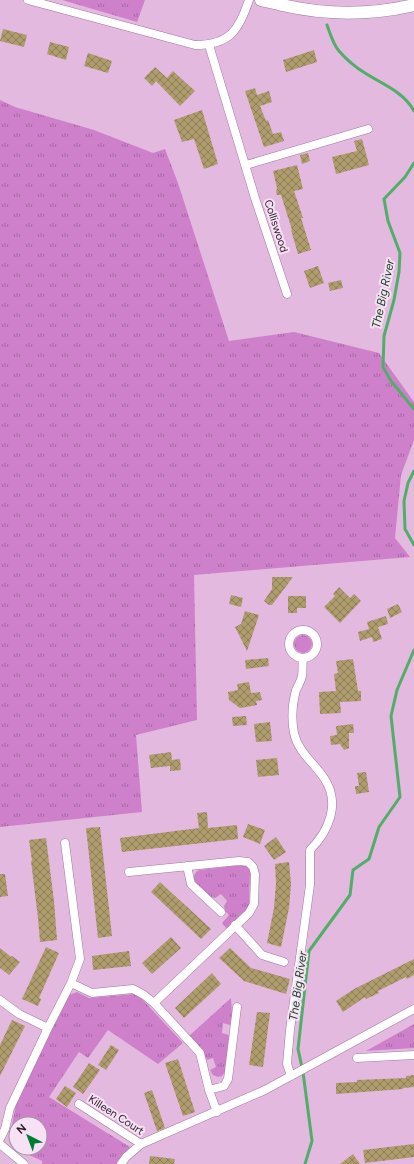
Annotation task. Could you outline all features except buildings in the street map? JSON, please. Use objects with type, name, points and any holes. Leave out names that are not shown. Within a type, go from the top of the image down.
[{"type":"street","points":[[28,0],[195,45],[210,44],[224,39],[234,32],[240,24],[249,0]]},
{"type":"street","points":[[261,0],[293,7],[332,12],[363,12],[414,5]]},
{"type":"street","name":"Colliswood","points":[[210,44],[246,165],[287,294]]},
{"type":"street","points":[[246,165],[368,129]]},
{"type":"street","points":[[294,1074],[287,1064],[290,1030],[310,885],[310,850],[324,833],[332,812],[331,794],[325,779],[301,751],[294,734],[291,713],[296,689],[302,677],[303,658]]},
{"type":"street","points":[[0,1139],[5,1129],[10,1108],[71,983],[80,959],[65,843]]},
{"type":"street","points":[[129,872],[239,861],[248,862],[254,867],[254,904],[249,913],[154,1003]]},
{"type":"street","points":[[187,866],[191,884],[221,912]]},
{"type":"street","points":[[235,925],[262,955],[284,962]]},
{"type":"street","points":[[71,983],[92,993],[133,989],[144,994],[200,1053],[217,1112]]},
{"type":"street","points":[[0,1000],[19,1014],[48,1028]]},
{"type":"street","points":[[210,1090],[224,1086],[228,1079],[237,1007]]},
{"type":"street","points":[[121,1164],[134,1149],[142,1144],[265,1090],[414,1009]]},
{"type":"street","points":[[357,1058],[414,1055]]},
{"type":"street","name":"Killeen Court","points":[[79,1104],[142,1144]]},
{"type":"street","points":[[0,1108],[10,1108]]},
{"type":"street","points":[[0,1144],[24,1164]]},
{"type":"green space","points":[[62,0],[145,0],[137,22]]},
{"type":"green space","points":[[0,100],[15,107],[94,130],[153,153],[165,149],[178,183],[229,341],[294,332],[379,353],[414,402],[414,440],[401,475],[395,538],[410,557],[194,575],[197,720],[136,735],[142,812],[0,827]]},
{"type":"green space","points":[[303,635],[309,638],[312,644],[309,650],[303,653],[297,650],[294,644],[297,638]]},
{"type":"green space","points":[[242,865],[247,867],[250,871],[249,907],[227,929],[222,923],[229,915],[225,911],[224,906],[227,901],[221,894],[215,898],[210,897],[195,883],[193,878],[199,870]]},
{"type":"green space","points":[[77,992],[89,998],[134,994],[141,998],[183,1043],[158,1064],[108,1030],[88,1058],[79,1052],[49,1097],[130,1147],[116,1164],[42,1164],[42,1161],[31,1156],[48,1156],[48,1116],[14,1116],[16,1104],[69,995]]},
{"type":"green space","points":[[231,998],[232,1013],[230,1025],[223,1023],[222,1033],[229,1035],[225,1072],[222,1076],[218,1077],[213,1075],[210,1070],[216,1067],[213,1058],[207,1060],[199,1046],[189,1036]]},
{"type":"green space","points":[[414,1024],[414,1048],[366,1051]]},
{"type":"waterway","name":"The Big River","points":[[327,25],[335,45],[354,66],[399,94],[410,104],[414,111]]},
{"type":"waterway","name":"The Big River","points":[[414,163],[405,177],[384,199],[388,221],[400,253],[399,272],[394,300],[384,336],[383,367],[391,381],[414,409]]},
{"type":"waterway","name":"The Big River","points":[[414,471],[408,483],[404,501],[405,529],[414,545]]},
{"type":"waterway","name":"The Big River","points":[[305,1164],[312,1141],[303,1072],[298,1049],[309,951],[350,895],[353,870],[369,859],[379,827],[400,797],[391,716],[397,690],[414,650]]}]
